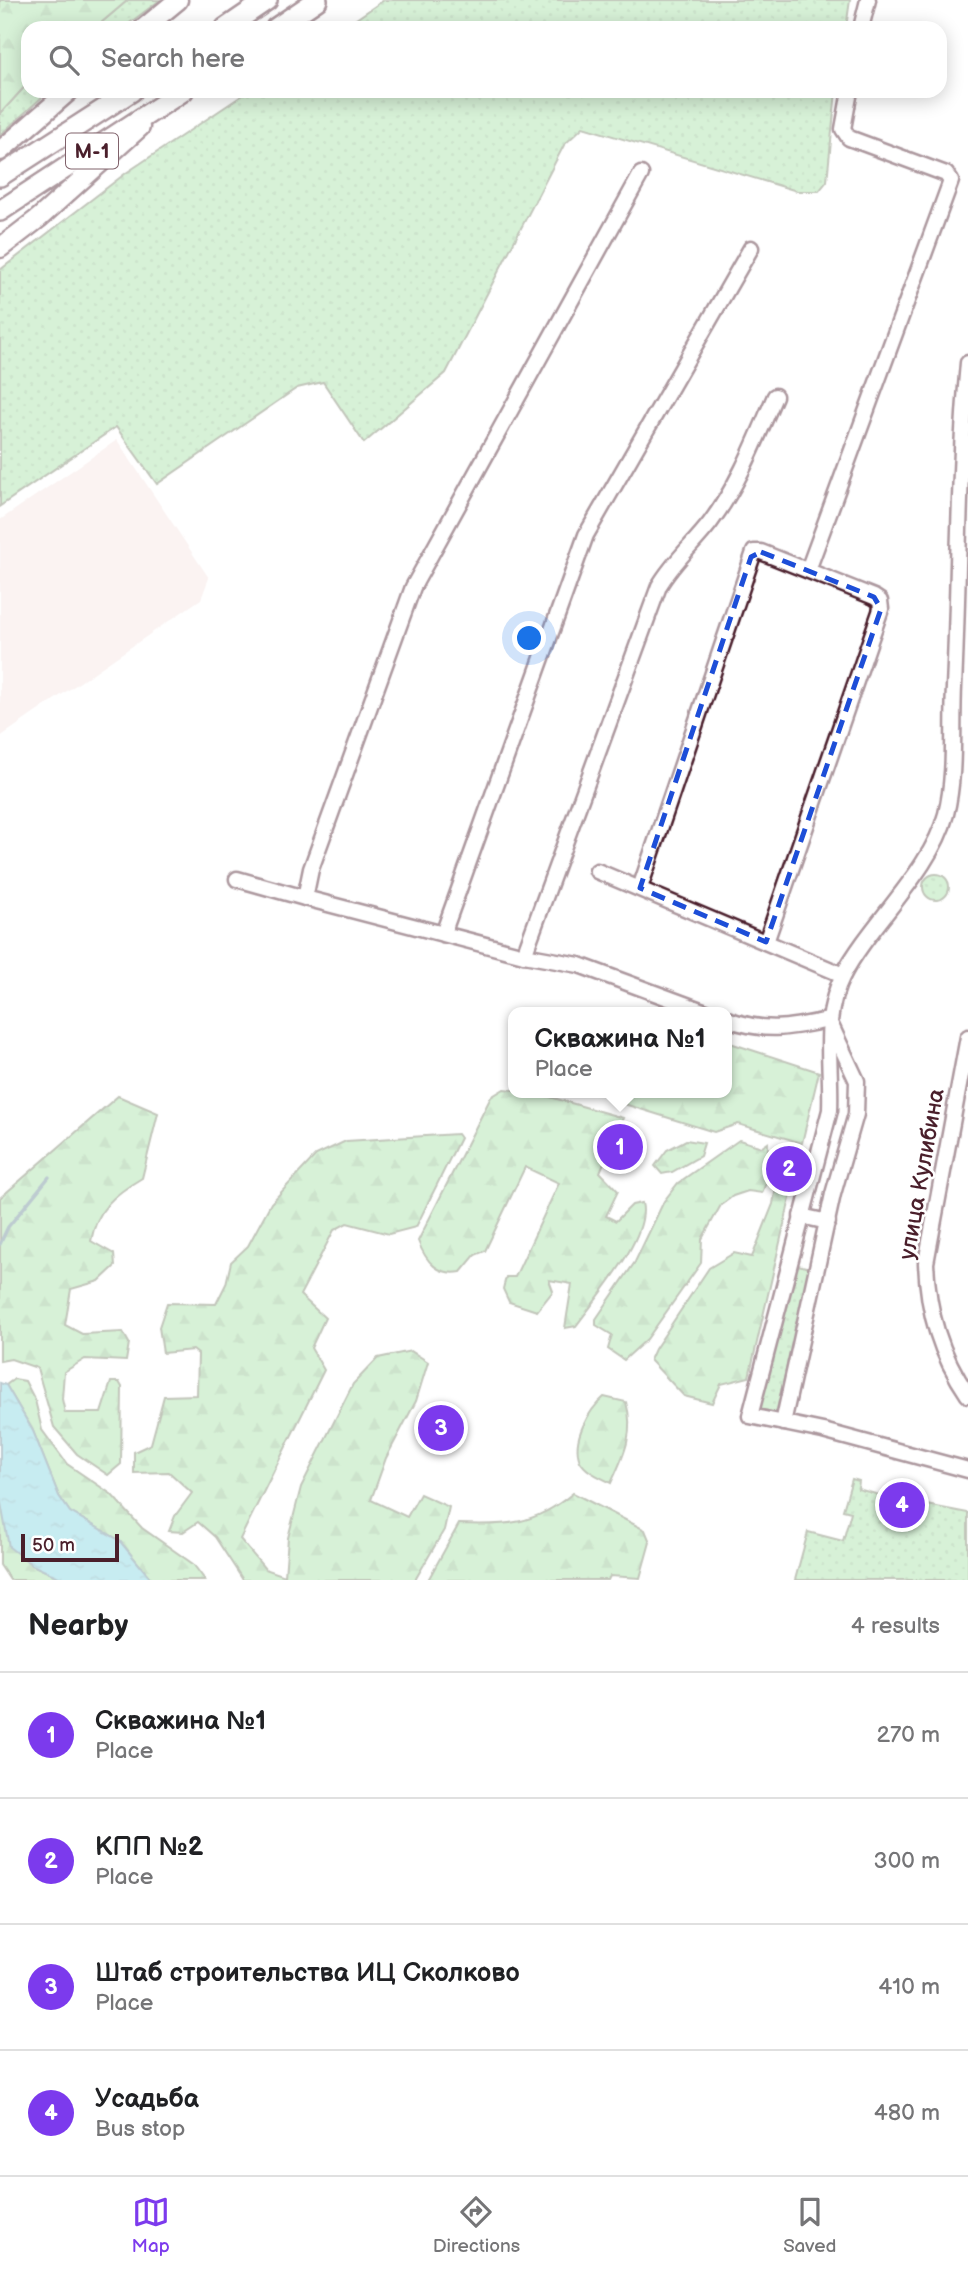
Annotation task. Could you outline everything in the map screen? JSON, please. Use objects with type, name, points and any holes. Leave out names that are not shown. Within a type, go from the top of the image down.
[{"type":"highway","points":[[236,21],[267,0]]},
{"type":"highway","points":[[286,21],[317,0]]},
{"type":"highway","name":"М-1","points":[[0,176],[121,98]]},
{"type":"highway","name":"М-1","points":[[0,211],[173,98]]},
{"type":"main road","points":[[152,21],[178,0]]},
{"type":"main road","points":[[0,151],[61,98]]},
{"type":"main road","points":[[0,248],[175,98]]},
{"type":"street","points":[[864,21],[868,0]]},
{"type":"street","points":[[808,570],[951,181],[946,174],[849,138],[843,128],[849,98]]},
{"type":"street","points":[[305,898],[311,869],[413,587],[642,174]]},
{"type":"street","points":[[443,934],[586,535],[751,248]]},
{"type":"street","points":[[968,363],[959,459],[958,588],[946,815],[926,859],[843,975],[828,1020],[827,1046],[832,1068],[830,1110],[750,1416],[822,1431],[968,1470]]},
{"type":"street","points":[[524,955],[659,586],[670,568],[710,523],[740,476],[775,396]]},
{"type":"street","points":[[640,888],[754,552],[761,552],[874,597],[880,601],[881,609],[766,942]]},
{"type":"street","points":[[597,871],[843,975]]},
{"type":"street","points":[[237,879],[524,955],[579,965],[692,1007]]},
{"type":"street","points":[[732,1021],[748,1026],[780,1030],[828,1020]]},
{"type":"street","points":[[783,1423],[839,1174],[856,1114],[857,1081],[828,1020]]},
{"type":"street","name":"улица Кулибина","points":[[968,1037],[926,1264],[927,1289],[937,1339],[968,1395]]},
{"type":"street","points":[[814,1168],[839,1174]]},
{"type":"street","points":[[801,1216],[828,1222]]},
{"type":"highlighted area","points":[[761,552],[874,597],[881,609],[766,942],[640,888],[751,557]]},
{"type":"shaded area","points":[[117,440],[209,578],[201,599],[0,737],[0,520]]},
{"type":"green space","points":[[0,0],[128,0],[103,21],[21,21],[21,91],[0,114]]},
{"type":"green space","points":[[128,0],[160,0],[132,21],[103,21]]},
{"type":"green space","points":[[384,0],[850,0],[847,21],[353,21]]},
{"type":"green space","points":[[21,91],[21,98],[41,98],[0,135],[0,114]]},
{"type":"green space","points":[[238,98],[835,98],[827,181],[819,191],[797,191],[583,127],[564,145],[446,373],[364,443],[323,382],[297,388],[157,484],[116,427],[0,506],[0,270],[126,173]]},
{"type":"green space","points":[[936,874],[945,878],[949,887],[945,896],[936,900],[927,896],[923,887],[927,878]]},
{"type":"green space","points":[[732,1044],[819,1072],[802,1143],[738,1124],[714,1132],[621,1103],[614,1098],[732,1098]]},
{"type":"green space","points":[[508,1090],[508,1098],[553,1098],[623,1118],[600,1172],[618,1191],[606,1216],[616,1221],[632,1205],[642,1203],[643,1217],[620,1266],[576,1326],[565,1328],[572,1284],[549,1280],[553,1291],[537,1311],[509,1302],[503,1289],[506,1277],[515,1277],[559,1183],[525,1167],[485,1251],[475,1255],[461,1272],[446,1272],[434,1266],[418,1241],[491,1097]]},
{"type":"green space","points":[[118,1096],[158,1113],[142,1178],[109,1203],[94,1229],[91,1241],[114,1254],[115,1266],[99,1281],[71,1289],[65,1325],[82,1334],[123,1332],[129,1343],[126,1361],[85,1359],[64,1372],[62,1399],[65,1413],[101,1413],[111,1382],[119,1382],[122,1387],[121,1464],[108,1475],[77,1454],[54,1427],[37,1368],[11,1359],[0,1361],[0,1198]]},
{"type":"green space","points":[[457,1134],[460,1138],[416,1227],[389,1234],[347,1223],[334,1230],[300,1295],[325,1318],[311,1348],[324,1370],[240,1539],[265,1569],[285,1576],[288,1538],[301,1487],[353,1384],[378,1358],[411,1351],[428,1362],[416,1401],[386,1458],[371,1500],[407,1517],[420,1494],[449,1507],[444,1530],[415,1580],[243,1580],[215,1537],[198,1522],[183,1532],[169,1531],[175,1516],[192,1493],[169,1472],[134,1473],[134,1452],[151,1444],[164,1396],[197,1395],[198,1354],[193,1350],[163,1353],[159,1327],[167,1303],[216,1304],[226,1284],[231,1262],[248,1246],[271,1203],[316,1155],[346,1141]]},
{"type":"green space","points":[[686,1140],[704,1143],[700,1156],[672,1172],[662,1174],[655,1166],[667,1150]]},
{"type":"green space","points":[[739,1140],[762,1147],[768,1143],[767,1180],[762,1193],[748,1191],[733,1196],[721,1205],[702,1239],[701,1263],[647,1339],[624,1360],[608,1349],[612,1335],[596,1325],[596,1319],[635,1262],[664,1201],[678,1183]]},
{"type":"green space","points":[[779,1171],[795,1177],[749,1377],[721,1384],[712,1403],[684,1396],[650,1360],[709,1268],[734,1253],[752,1257],[773,1204]]},
{"type":"green space","points":[[794,1264],[810,1268],[776,1413],[759,1409]]},
{"type":"green space","points":[[14,1379],[25,1381],[35,1400],[42,1430],[67,1464],[111,1494],[142,1528],[193,1564],[205,1580],[152,1580],[119,1540],[70,1512],[59,1496],[33,1431],[6,1385]]},
{"type":"green space","points":[[604,1397],[626,1402],[629,1424],[627,1444],[611,1483],[586,1468],[578,1453],[583,1426]]},
{"type":"green space","points":[[852,1479],[859,1481],[858,1489],[890,1498],[900,1509],[913,1509],[922,1504],[968,1513],[968,1580],[795,1580],[808,1532],[843,1541],[851,1512],[843,1510]]},
{"type":"green space","points":[[573,1493],[645,1530],[650,1542],[640,1578],[610,1576],[608,1580],[428,1580],[459,1524],[506,1524],[520,1521],[546,1512]]},
{"type":"green space","points":[[0,1498],[32,1565],[65,1580],[10,1580],[0,1565]]},
{"type":"water","points":[[0,1383],[6,1385],[33,1431],[59,1496],[70,1512],[119,1540],[152,1580],[65,1580],[32,1565],[9,1547],[0,1498]]},
{"type":"waterway","points":[[0,1244],[8,1227],[49,1177]]},
{"type":"place","name":"Скважина №1","points":[[620,1147]]},
{"type":"place","name":"КПП №2","points":[[789,1169]]},
{"type":"place","name":"Штаб строительства ИЦ Сколково","points":[[441,1428]]},
{"type":"place","name":"Усадьба","points":[[902,1505]]}]
